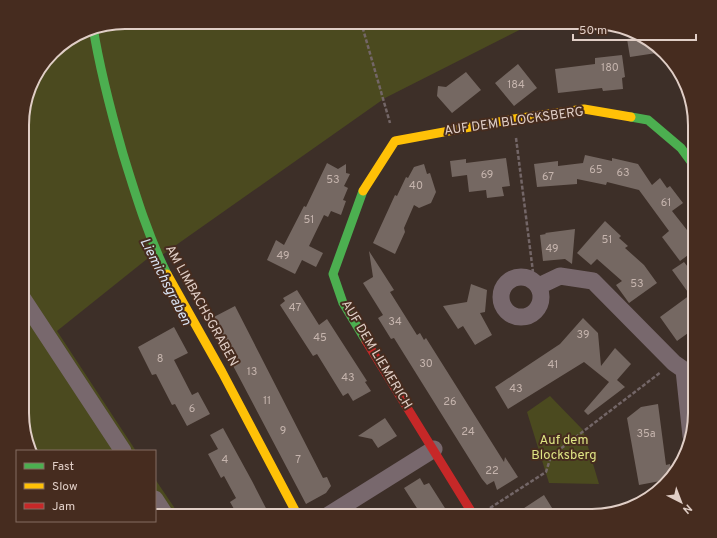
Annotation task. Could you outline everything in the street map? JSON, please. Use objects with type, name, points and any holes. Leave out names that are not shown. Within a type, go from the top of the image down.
[{"type":"street","name":"AM LIMBACHSGRABEN","points":[[94,34],[107,98],[151,242],[174,289],[222,372],[294,509]]},
{"type":"street","name":"AUF DEM BLOCKSBERG","points":[[395,141],[514,119],[584,109],[648,120],[681,148],[688,158]]},
{"type":"street","name":"AUF DEM LIEMERICH","points":[[395,141],[365,186],[333,274],[343,303],[470,509]]},
{"type":"street","points":[[537,283],[560,276],[593,281],[684,365],[688,406]]},
{"type":"street","points":[[29,310],[122,450]]},
{"type":"street","points":[[338,509],[434,449]]},
{"type":"street","points":[[156,501],[161,509]]},
{"type":"path","points":[[363,29],[395,141]]},
{"type":"path","points":[[514,119],[537,283]]},
{"type":"path","points":[[489,509],[546,472],[550,456],[684,365]]},
{"type":"green space","points":[[125,29],[521,29],[385,98],[162,255],[152,255],[57,331],[135,450],[36,450],[32,438],[29,419],[30,112],[36,88],[42,77],[62,53],[77,42],[100,32]]},
{"type":"green space","name":"Auf dem Blocksberg","points":[[550,396],[583,430],[599,484],[549,483],[527,412]]},
{"type":"green space","points":[[156,480],[175,509],[156,509]]},
{"type":"building","points":[[632,38],[655,53],[630,57],[627,39]]},
{"type":"building","points":[[622,55],[625,77],[622,78],[623,89],[603,91],[602,88],[558,93],[555,69],[595,64],[595,58]]},
{"type":"building","points":[[518,64],[537,88],[514,106],[495,83]]},
{"type":"building","points":[[466,72],[481,90],[452,113],[437,96],[438,86],[446,87]]},
{"type":"building","points":[[585,155],[612,161],[612,158],[638,164],[652,185],[660,178],[667,188],[670,186],[683,203],[672,211],[688,230],[688,255],[680,261],[662,237],[669,231],[639,190],[607,182],[606,185],[577,179],[577,184],[537,187],[534,164],[558,161],[558,166],[583,163]]},
{"type":"building","points":[[506,158],[510,186],[502,187],[504,196],[487,198],[486,190],[469,192],[467,175],[452,177],[450,161],[466,159],[466,163]]},
{"type":"building","points":[[327,163],[338,169],[346,164],[346,173],[350,174],[344,186],[348,188],[343,200],[346,201],[341,215],[331,211],[328,217],[324,215],[309,246],[323,253],[316,267],[302,260],[295,274],[267,260],[276,240],[284,245],[304,206],[306,207]]},
{"type":"building","points":[[424,164],[427,174],[430,173],[436,192],[431,203],[419,208],[414,205],[404,228],[405,232],[395,254],[373,243],[395,195],[397,196],[406,177],[408,178],[414,167]]},
{"type":"building","points":[[605,221],[621,236],[619,238],[628,246],[625,248],[644,265],[657,283],[629,303],[616,285],[622,281],[597,259],[591,265],[577,253]]},
{"type":"building","points":[[575,229],[572,264],[565,259],[543,261],[540,235]]},
{"type":"building","points":[[369,251],[394,290],[390,292],[417,335],[420,333],[424,340],[426,338],[504,462],[505,457],[518,477],[497,490],[494,481],[487,485],[482,479],[394,338],[391,339],[378,318],[383,315],[363,283],[373,277]]},
{"type":"building","points":[[684,262],[688,267],[688,292],[672,270]]},
{"type":"building","points":[[471,284],[487,290],[485,312],[480,313],[492,335],[475,345],[463,326],[458,329],[443,306],[467,302]]},
{"type":"building","points":[[297,290],[319,325],[327,319],[367,381],[365,382],[371,391],[353,401],[348,393],[343,396],[317,354],[313,356],[280,305],[285,301],[283,298]]},
{"type":"building","points":[[688,296],[688,333],[677,341],[660,317]]},
{"type":"building","points":[[235,306],[323,478],[327,477],[331,486],[326,493],[306,504],[211,324],[213,323],[210,319]]},
{"type":"building","points":[[583,318],[598,333],[601,366],[615,348],[631,364],[617,380],[625,387],[588,415],[584,411],[609,382],[584,362],[508,409],[495,387],[560,344]]},
{"type":"building","points":[[174,327],[188,353],[174,360],[192,395],[198,392],[210,414],[187,426],[175,404],[172,405],[156,374],[152,375],[138,347]]},
{"type":"building","points":[[658,404],[666,465],[670,464],[671,467],[659,481],[639,485],[627,418],[641,407]]},
{"type":"building","points":[[385,418],[397,436],[378,448],[372,439],[358,436]]},
{"type":"building","points":[[223,428],[266,509],[234,509],[230,502],[236,498],[224,476],[221,478],[208,454],[218,449],[210,435]]},
{"type":"building","points":[[420,478],[424,485],[429,483],[446,509],[418,509],[404,488]]},
{"type":"building","points":[[544,495],[553,509],[523,509]]},
{"type":"traffic: fast","points":[[94,34],[106,91],[123,154],[148,230],[167,274]]},
{"type":"traffic: fast","points":[[631,117],[648,120],[681,148],[688,158]]},
{"type":"traffic: fast","points":[[363,191],[333,274],[343,303],[366,341]]},
{"type":"traffic: slow","points":[[363,191],[395,141],[514,119],[584,109],[631,117]]},
{"type":"traffic: slow","points":[[167,274],[222,372],[294,509]]},
{"type":"traffic: jam","points":[[366,341],[470,509]]},
{"type":"water label","name":"Liemichsgraben","points":[[165,282]]}]
